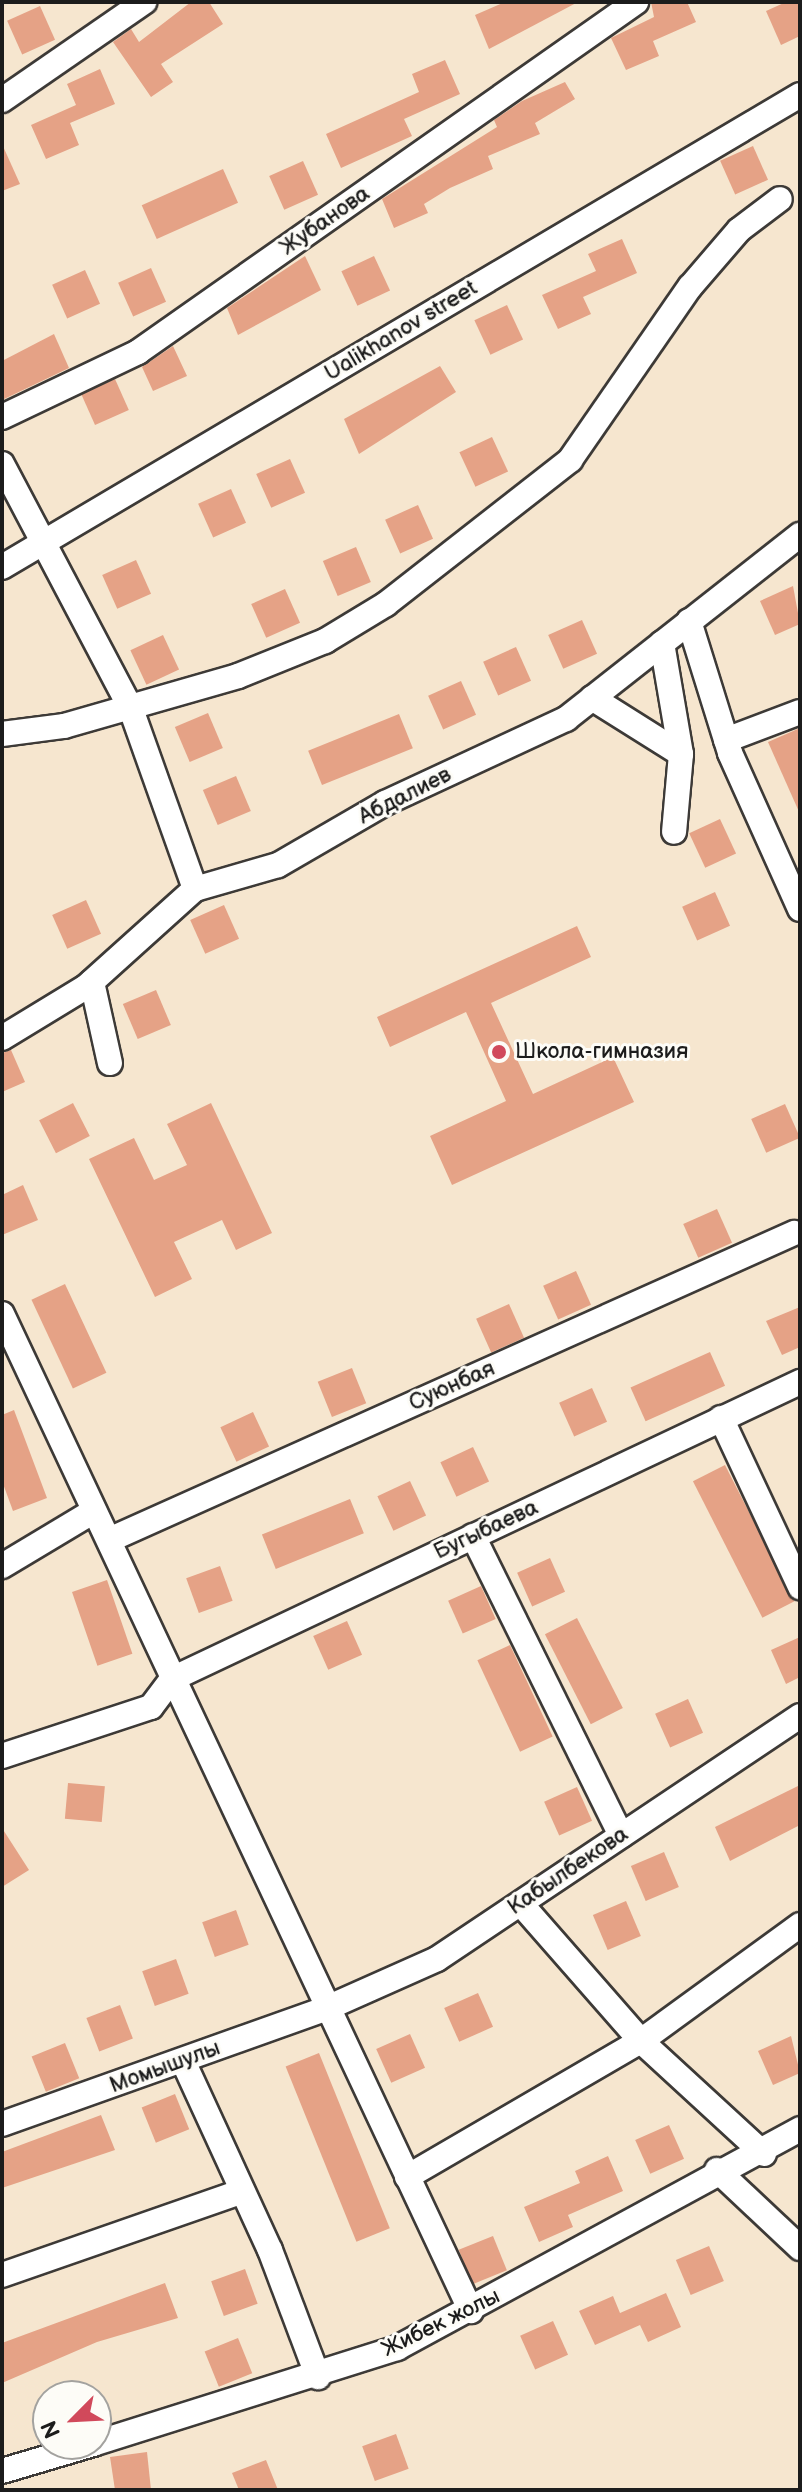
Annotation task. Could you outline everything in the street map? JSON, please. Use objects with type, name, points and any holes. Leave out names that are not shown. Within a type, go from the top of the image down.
[{"type":"street","points":[[2,100],[144,2]]},
{"type":"street","name":"Жубанова","points":[[2,417],[138,352],[636,2]]},
{"type":"street","name":"Ualikhanov street","points":[[2,567],[800,95]]},
{"type":"street","points":[[2,734],[131,709],[325,641],[386,604],[558,469],[622,393],[690,287],[739,230],[780,199]]},
{"type":"street","points":[[2,464],[131,709],[195,889]]},
{"type":"street","name":"Абдалиев","points":[[2,1038],[92,982],[195,889],[278,865],[385,803],[566,719],[800,535]]},
{"type":"street","points":[[689,621],[726,740],[800,909]]},
{"type":"street","points":[[662,643],[681,754],[674,832]]},
{"type":"street","points":[[592,698],[681,754]]},
{"type":"street","points":[[726,740],[800,712]]},
{"type":"street","points":[[92,982],[110,1063]]},
{"type":"street","name":"Суюнбая","points":[[109,1540],[798,1232]]},
{"type":"street","points":[[2,1314],[471,2311]]},
{"type":"street","name":"Бугыбаева","points":[[172,1679],[800,1382]]},
{"type":"street","points":[[721,1418],[800,1587]]},
{"type":"street","points":[[2,1566],[94,1511]]},
{"type":"street","points":[[473,1536],[621,1835]]},
{"type":"street","points":[[2,1756],[151,1707],[172,1679]]},
{"type":"street","name":"Кабылбекова","points":[[327,2008],[437,1959],[800,1716]]},
{"type":"street","points":[[521,1904],[641,2041],[764,2154]]},
{"type":"street","points":[[407,2177],[641,2041],[800,1925]]},
{"type":"street","name":"Момышулы","points":[[2,2124],[327,2008]]},
{"type":"street","points":[[183,2061],[318,2377]]},
{"type":"street","name":"Жибек жолы","points":[[112,2439],[318,2377],[471,2311],[717,2170],[764,2154],[800,2129]]},
{"type":"street","points":[[717,2170],[788,2229],[800,2248]]},
{"type":"street","points":[[2,2275],[240,2192]]},
{"type":"street","name":"Жибек жолы","points":[[2,2471],[39,2460]]},
{"type":"building","points":[[191,2],[209,2],[223,24],[161,64],[173,82],[151,97],[113,42],[131,29],[139,42]]},
{"type":"building","points":[[505,2],[578,2],[489,49],[475,15]]},
{"type":"building","points":[[651,2],[687,2],[696,22],[653,41],[659,56],[626,70],[611,38],[654,17]]},
{"type":"building","points":[[786,2],[800,2],[800,36],[781,45],[766,11]]},
{"type":"building","points":[[40,6],[55,40],[22,54],[7,21]]},
{"type":"building","points":[[445,60],[460,94],[404,119],[412,136],[341,168],[326,134],[419,92],[412,74]]},
{"type":"building","points":[[100,69],[115,104],[70,123],[79,145],[46,159],[31,125],[76,105],[67,84]]},
{"type":"building","points":[[565,82],[575,99],[535,123],[540,134],[488,156],[493,169],[450,188],[424,204],[428,213],[394,228],[382,199],[497,127],[494,120],[522,101]]},
{"type":"building","points":[[2,144],[20,184],[2,191]]},
{"type":"building","points":[[753,146],[768,180],[735,194],[720,161]]},
{"type":"building","points":[[303,161],[318,195],[284,210],[269,176]]},
{"type":"building","points":[[223,169],[238,203],[157,239],[142,205]]},
{"type":"building","points":[[622,239],[637,273],[583,297],[591,314],[558,329],[542,295],[596,271],[588,254]]},
{"type":"building","points":[[305,256],[321,290],[238,335],[227,308]]},
{"type":"building","points":[[374,256],[390,290],[357,306],[341,271]]},
{"type":"building","points":[[151,268],[166,302],[133,316],[118,283]]},
{"type":"building","points":[[85,270],[100,304],[67,318],[52,285]]},
{"type":"building","points":[[507,305],[523,339],[490,355],[474,320]]},
{"type":"building","points":[[54,334],[69,368],[2,400],[2,361]]},
{"type":"building","points":[[173,346],[187,376],[153,391],[142,367]]},
{"type":"building","points":[[440,366],[456,392],[359,454],[344,419]]},
{"type":"building","points":[[115,379],[129,410],[95,425],[81,394]]},
{"type":"building","points":[[492,437],[508,471],[475,487],[459,452]]},
{"type":"building","points":[[290,459],[305,493],[271,508],[256,474]]},
{"type":"building","points":[[231,489],[246,523],[213,537],[198,504]]},
{"type":"building","points":[[418,505],[433,539],[400,553],[385,520]]},
{"type":"building","points":[[356,547],[371,582],[338,596],[323,561]]},
{"type":"building","points":[[136,560],[151,594],[117,609],[102,575]]},
{"type":"building","points":[[793,586],[800,624],[775,635],[760,601]]},
{"type":"building","points":[[285,589],[300,623],[266,638],[251,604]]},
{"type":"building","points":[[582,620],[597,654],[563,669],[548,635]]},
{"type":"building","points":[[163,635],[179,669],[146,685],[130,650]]},
{"type":"building","points":[[516,647],[531,681],[498,695],[483,662]]},
{"type":"building","points":[[461,681],[476,715],[443,729],[428,696]]},
{"type":"building","points":[[208,713],[223,748],[190,762],[175,727]]},
{"type":"building","points":[[399,714],[413,748],[322,785],[308,751]]},
{"type":"building","points":[[800,728],[800,814],[768,742]]},
{"type":"building","points":[[236,776],[251,811],[218,825],[203,790]]},
{"type":"building","points":[[720,819],[736,853],[705,868],[689,833]]},
{"type":"building","points":[[715,892],[730,926],[697,940],[682,907]]},
{"type":"building","points":[[86,900],[101,934],[67,949],[52,915]]},
{"type":"building","points":[[224,905],[239,939],[205,954],[190,920]]},
{"type":"building","name":"Школа-гимназия","points":[[577,926],[591,957],[491,1003],[533,1094],[613,1057],[634,1102],[452,1185],[430,1136],[506,1101],[466,1012],[390,1047],[377,1017]]},
{"type":"building","points":[[156,990],[171,1025],[138,1039],[123,1004]]},
{"type":"building","points":[[11,1050],[25,1082],[2,1092],[2,1053]]},
{"type":"building","points":[[73,1103],[90,1136],[56,1153],[39,1120]]},
{"type":"building","points":[[211,1103],[272,1233],[236,1250],[222,1220],[174,1242],[192,1279],[155,1297],[89,1159],[134,1138],[154,1180],[187,1165],[167,1124]]},
{"type":"building","points":[[785,1104],[800,1138],[766,1153],[751,1119]]},
{"type":"building","points":[[23,1185],[38,1220],[2,1235],[2,1195]]},
{"type":"building","points":[[717,1209],[732,1243],[698,1258],[683,1224]]},
{"type":"building","points":[[576,1271],[591,1305],[558,1319],[543,1286]]},
{"type":"building","points":[[65,1284],[106,1373],[73,1388],[31,1300]]},
{"type":"building","points":[[509,1304],[524,1338],[491,1352],[476,1319]]},
{"type":"building","points":[[800,1307],[800,1347],[782,1355],[766,1321]]},
{"type":"building","points":[[710,1352],[725,1386],[646,1421],[631,1387]]},
{"type":"building","points":[[352,1368],[366,1403],[332,1417],[318,1382]]},
{"type":"building","points":[[592,1388],[607,1422],[574,1436],[559,1403]]},
{"type":"building","points":[[14,1410],[47,1498],[13,1511],[2,1481],[2,1415]]},
{"type":"building","points":[[253,1412],[269,1446],[236,1462],[220,1427]]},
{"type":"building","points":[[473,1447],[489,1481],[456,1497],[440,1462]]},
{"type":"building","points":[[725,1465],[794,1601],[762,1618],[693,1481]]},
{"type":"building","points":[[410,1481],[426,1515],[393,1531],[377,1496]]},
{"type":"building","points":[[350,1499],[364,1533],[276,1569],[262,1535]]},
{"type":"building","points":[[550,1558],[565,1592],[532,1606],[517,1573]]},
{"type":"building","points":[[220,1566],[233,1601],[199,1613],[186,1578]]},
{"type":"building","points":[[107,1580],[132,1654],[97,1666],[72,1592]]},
{"type":"building","points":[[481,1586],[496,1619],[463,1634],[448,1601]]},
{"type":"building","points":[[577,1618],[623,1708],[591,1724],[545,1634]]},
{"type":"building","points":[[347,1621],[362,1655],[328,1670],[313,1636]]},
{"type":"building","points":[[800,1637],[800,1677],[786,1684],[771,1650]]},
{"type":"building","points":[[510,1645],[553,1737],[520,1752],[477,1660]]},
{"type":"building","points":[[688,1699],[703,1733],[670,1747],[655,1714]]},
{"type":"building","points":[[68,1783],[105,1786],[102,1822],[65,1819]]},
{"type":"building","points":[[800,1785],[800,1825],[730,1861],[715,1827]]},
{"type":"building","points":[[577,1787],[592,1821],[559,1835],[544,1802]]},
{"type":"building","points":[[2,1828],[29,1870],[2,1887]]},
{"type":"building","points":[[664,1852],[679,1887],[646,1901],[631,1866]]},
{"type":"building","points":[[626,1901],[641,1936],[608,1950],[593,1915]]},
{"type":"building","points":[[236,1910],[249,1945],[215,1957],[202,1922]]},
{"type":"building","points":[[176,1959],[189,1994],[155,2006],[142,1971]]},
{"type":"building","points":[[478,1993],[493,2027],[459,2042],[444,2008]]},
{"type":"building","points":[[120,2005],[133,2039],[99,2052],[86,2018]]},
{"type":"building","points":[[410,2034],[425,2068],[391,2083],[376,2049]]},
{"type":"building","points":[[791,2036],[800,2073],[773,2085],[758,2051]]},
{"type":"building","points":[[65,2043],[79,2078],[46,2092],[32,2056]]},
{"type":"building","points":[[319,2053],[390,2228],[356,2242],[286,2066]]},
{"type":"building","points":[[175,2094],[189,2129],[156,2143],[142,2107]]},
{"type":"building","points":[[101,2115],[115,2150],[2,2188],[2,2152]]},
{"type":"building","points":[[669,2125],[684,2159],[650,2174],[635,2140]]},
{"type":"building","points":[[608,2156],[623,2191],[568,2215],[573,2227],[539,2242],[524,2207],[580,2183],[575,2171]]},
{"type":"building","points":[[493,2236],[507,2270],[473,2284],[459,2250]]},
{"type":"building","points":[[709,2246],[724,2281],[691,2295],[676,2260]]},
{"type":"building","points":[[245,2269],[258,2304],[224,2316],[211,2281]]},
{"type":"building","points":[[165,2283],[178,2318],[97,2342],[2,2383],[2,2343]]},
{"type":"building","points":[[666,2293],[681,2327],[648,2342],[640,2325],[595,2345],[579,2311],[613,2296],[620,2313]]},
{"type":"building","points":[[553,2321],[568,2355],[535,2369],[520,2336]]},
{"type":"building","points":[[238,2338],[252,2373],[219,2387],[205,2351]]},
{"type":"building","points":[[396,2434],[409,2469],[375,2481],[362,2446]]},
{"type":"building","points":[[147,2452],[151,2490],[115,2490],[112,2457]]},
{"type":"building","points":[[266,2460],[278,2490],[239,2490],[232,2473]]},
{"type":"place","name":"Школа-гимназия","points":[[499,1052]]}]
